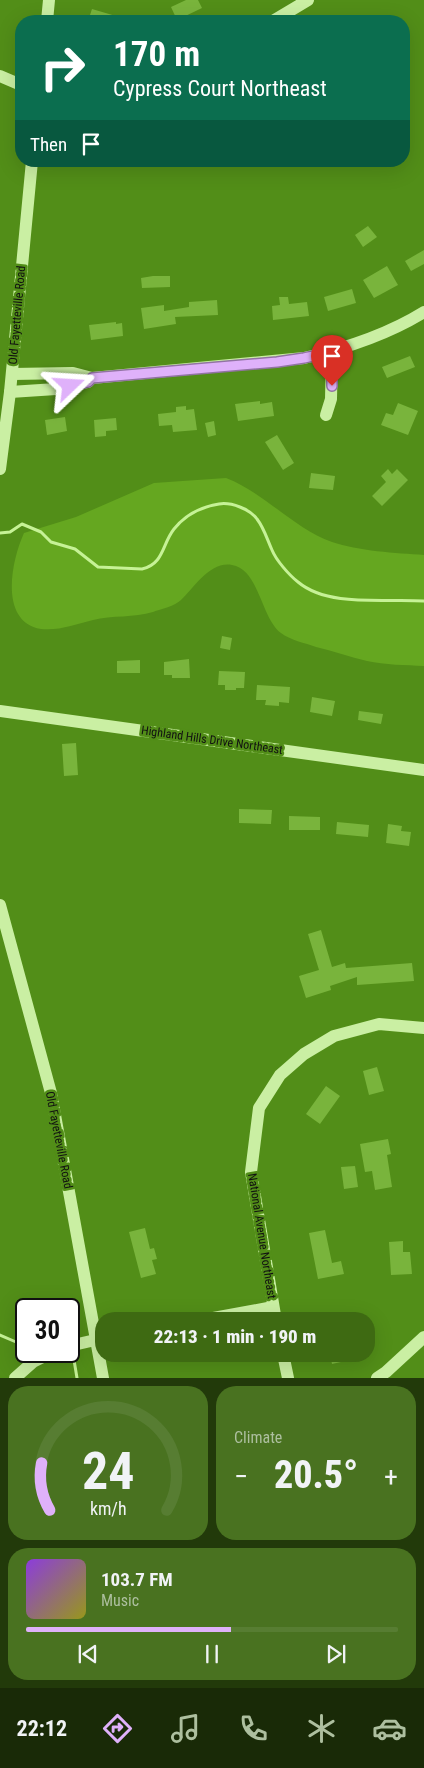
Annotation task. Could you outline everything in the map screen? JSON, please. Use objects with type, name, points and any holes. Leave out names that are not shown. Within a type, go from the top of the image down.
[{"type":"street","points":[[47,15],[49,0]]},
{"type":"street","points":[[283,15],[308,0]]},
{"type":"street","points":[[0,76],[15,82]]},
{"type":"street","name":"Old Fayetteville Road","points":[[0,469],[12,374],[31,167]]},
{"type":"street","points":[[12,374],[73,373],[92,378],[304,358],[332,352],[386,334],[424,312]]},
{"type":"street","points":[[326,415],[331,399],[332,352]]},
{"type":"street","points":[[10,392],[56,389],[88,382],[92,378]]},
{"type":"street","name":"Highland Hills Drive Northeast","points":[[0,711],[424,770]]},
{"type":"street","name":"Old Fayetteville Road","points":[[0,905],[51,1093],[95,1314]]},
{"type":"street","name":"National Avenue Northeast","points":[[275,1312],[251,1172],[259,1108],[280,1075],[304,1054],[334,1036],[378,1024],[424,1028]]},
{"type":"street","points":[[246,1312],[274,1307]]},
{"type":"street","points":[[377,1378],[386,1372],[424,1336]]},
{"type":"street","points":[[80,1344],[95,1340]]},
{"type":"street","name":"Old Fayetteville Road","points":[[102,1362],[103,1378]]},
{"type":"street","points":[[285,1362],[288,1378]]},
{"type":"street","points":[[15,1378],[32,1363]]},
{"type":"green space","points":[[226,478],[254,492],[304,528],[332,542],[365,550],[424,555],[424,666],[367,661],[316,647],[281,633],[274,626],[248,575],[241,568],[232,565],[217,567],[203,576],[175,604],[146,614],[100,618],[54,629],[41,629],[28,624],[19,615],[14,604],[12,575],[24,533],[76,517],[154,483]]},
{"type":"building","points":[[186,0],[198,0],[202,8],[187,15],[175,15],[171,7]]},
{"type":"building","points":[[92,9],[112,15],[90,15]]},
{"type":"building","points":[[368,226],[377,237],[363,247],[355,235]]},
{"type":"building","points":[[424,250],[424,264],[411,271],[405,261]]},
{"type":"building","points":[[387,266],[398,285],[374,298],[363,280]]},
{"type":"building","points":[[170,276],[170,287],[142,288],[141,278]]},
{"type":"building","points":[[352,289],[356,303],[328,311],[324,297]]},
{"type":"building","points":[[279,297],[288,297],[289,304],[307,302],[309,316],[273,320],[272,306],[280,305]]},
{"type":"building","points":[[217,300],[218,315],[175,317],[176,324],[144,329],[141,308],[164,305],[164,311],[189,307],[189,302]]},
{"type":"building","points":[[116,322],[116,324],[122,323],[123,336],[91,340],[89,325]]},
{"type":"building","points":[[410,356],[415,367],[387,378],[382,367]]},
{"type":"building","points":[[260,401],[260,404],[272,402],[274,416],[238,421],[235,404]]},
{"type":"building","points":[[398,403],[418,411],[408,435],[381,425],[386,413],[393,415]]},
{"type":"building","points":[[186,406],[186,410],[194,409],[197,430],[173,432],[172,425],[159,426],[158,414],[176,412],[176,407]]},
{"type":"building","points":[[65,417],[67,431],[47,435],[45,420]]},
{"type":"building","points":[[116,418],[117,430],[106,431],[106,436],[95,437],[94,420]]},
{"type":"building","points":[[214,421],[216,435],[208,437],[205,423]]},
{"type":"building","points":[[277,435],[294,463],[283,470],[265,442]]},
{"type":"building","points":[[388,469],[392,474],[397,469],[408,480],[382,506],[372,496],[386,482],[381,476]]},
{"type":"building","points":[[311,473],[335,476],[333,490],[309,488]]},
{"type":"building","points":[[222,636],[232,638],[230,650],[220,648]]},
{"type":"building","points":[[189,659],[190,678],[172,678],[172,675],[164,675],[164,662]]},
{"type":"building","points":[[140,660],[140,673],[117,673],[117,661]]},
{"type":"building","points":[[219,671],[245,672],[244,688],[225,690],[225,685],[218,685]]},
{"type":"building","points":[[257,685],[290,687],[289,703],[279,702],[279,706],[265,705],[266,700],[256,700]]},
{"type":"building","points":[[312,697],[335,701],[332,716],[310,712]]},
{"type":"building","points":[[359,711],[383,714],[381,724],[358,720]]},
{"type":"building","points":[[76,743],[78,775],[64,776],[62,744]]},
{"type":"building","points":[[239,809],[272,810],[271,824],[239,823]]},
{"type":"building","points":[[289,816],[320,817],[320,830],[289,830]]},
{"type":"building","points":[[337,822],[369,825],[368,837],[336,834]]},
{"type":"building","points":[[388,824],[402,826],[401,831],[411,832],[409,846],[386,843]]},
{"type":"building","points":[[321,930],[332,967],[345,963],[346,968],[412,963],[414,981],[357,985],[357,977],[330,986],[331,990],[306,998],[299,976],[319,970],[308,934]]},
{"type":"building","points":[[377,1067],[384,1091],[369,1095],[363,1071]]},
{"type":"building","points":[[326,1086],[340,1096],[320,1124],[306,1114]]},
{"type":"building","points":[[388,1139],[391,1154],[387,1155],[392,1187],[375,1190],[372,1171],[365,1172],[360,1144]]},
{"type":"building","points":[[355,1166],[358,1187],[344,1189],[341,1167]]},
{"type":"building","points":[[145,1228],[150,1249],[154,1248],[157,1259],[152,1260],[156,1274],[141,1278],[129,1232]]},
{"type":"building","points":[[325,1230],[332,1263],[341,1261],[344,1274],[318,1279],[309,1233]]},
{"type":"building","points":[[403,1241],[403,1252],[410,1252],[412,1274],[391,1275],[389,1242]]},
{"type":"waterway","points":[[0,533],[10,532],[22,524],[41,532],[51,542],[75,549],[98,567],[142,569],[155,563],[174,529],[189,515],[206,507],[229,504],[245,509],[254,515],[262,526],[280,563],[294,579],[311,590],[325,596],[341,599],[424,601]]},
{"type":"waterway","points":[[0,1335],[15,1342]]},
{"type":"waterway","points":[[74,1363],[77,1378]]},
{"type":"route","points":[[70,386],[88,382],[92,378],[277,362],[332,352],[332,386]]}]
